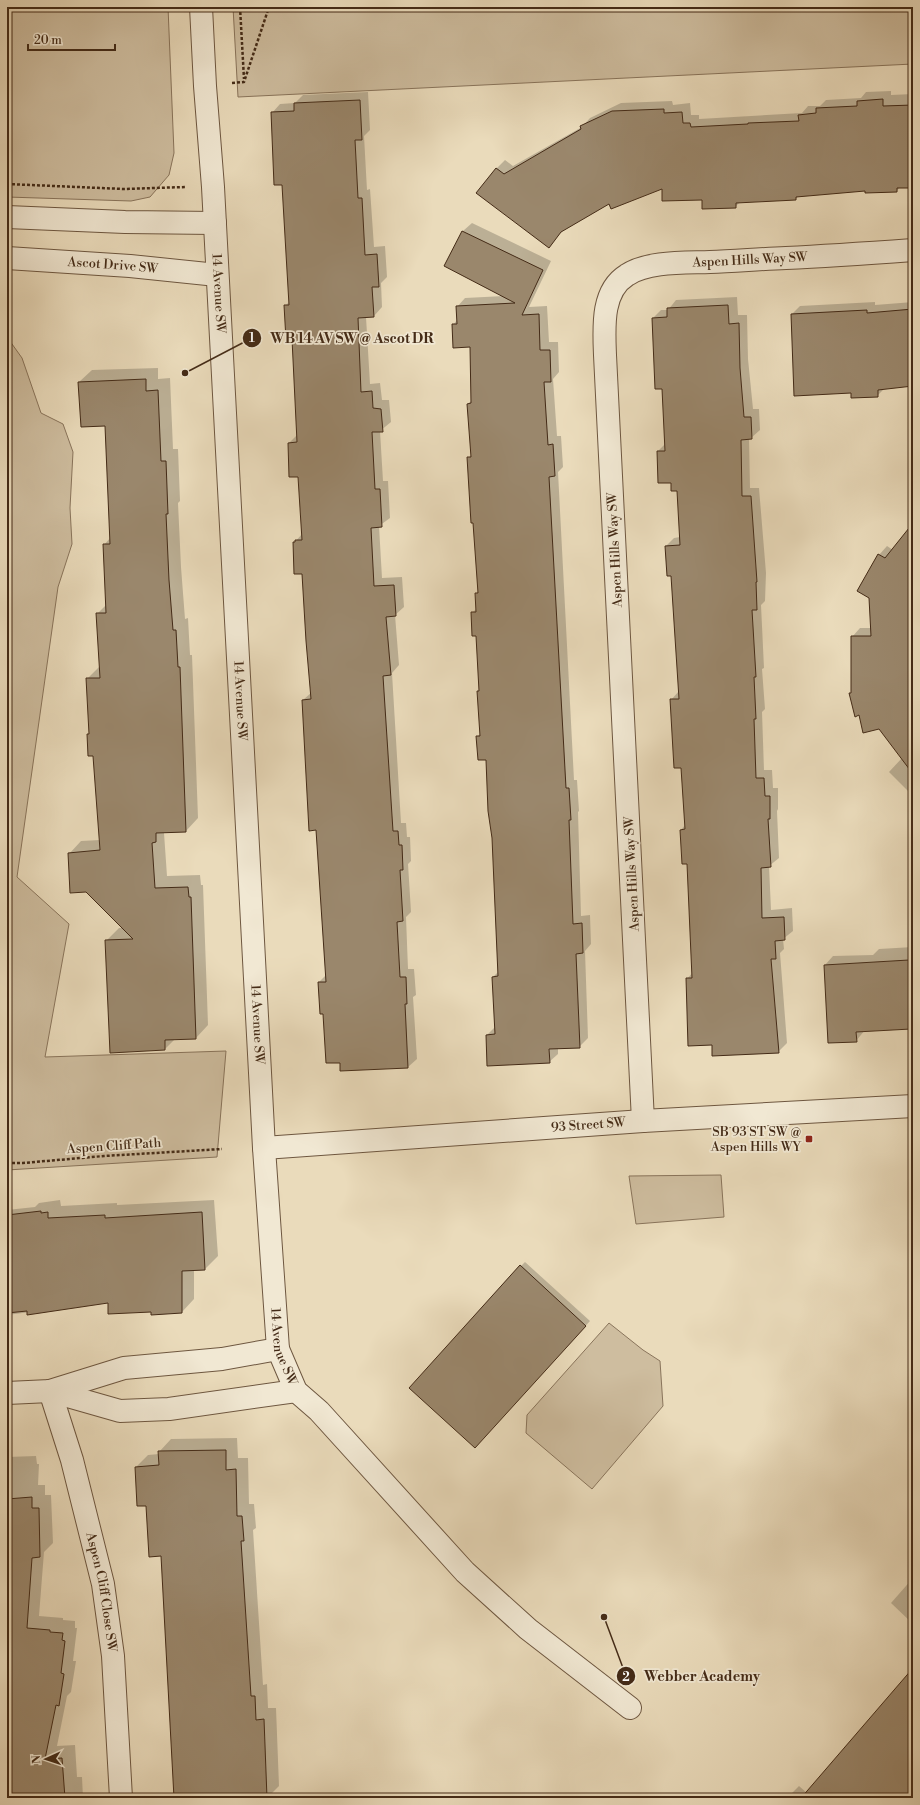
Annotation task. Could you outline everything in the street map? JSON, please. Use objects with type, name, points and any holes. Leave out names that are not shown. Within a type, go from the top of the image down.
[{"type":"street","name":"14 Avenue SW","points":[[201,7],[215,223],[264,1148],[278,1349],[296,1391]]},
{"type":"street","points":[[7,217],[125,222],[215,223]]},
{"type":"street","name":"Aspen Hills Way SW","points":[[644,1121],[605,355],[604,323],[606,308],[613,288],[626,275],[637,269],[668,264],[913,250]]},
{"type":"street","name":"Ascot Drive SW","points":[[7,258],[130,266],[217,275]]},
{"type":"street","name":"93 Street SW","points":[[264,1148],[644,1121],[913,1106]]},
{"type":"street","points":[[7,1393],[50,1391],[124,1368],[222,1360],[278,1349]]},
{"type":"street","points":[[50,1391],[120,1411],[169,1409],[296,1391],[319,1411],[465,1572],[528,1629],[630,1708]]},
{"type":"street","name":"Aspen Cliff Close SW","points":[[50,1391],[72,1460],[103,1584],[113,1656],[121,1798]]},
{"type":"path","points":[[240,7],[244,82]]},
{"type":"path","points":[[244,82],[269,7]]},
{"type":"path","points":[[205,86],[244,82]]},
{"type":"path","points":[[7,184],[124,189],[213,187]]},
{"type":"path","name":"Aspen Cliff Path","points":[[7,1163],[222,1149]]},
{"type":"shaded area","points":[[7,7],[168,7],[174,153],[169,175],[150,197],[131,201],[7,197]]},
{"type":"shaded area","points":[[233,7],[913,7],[913,64],[238,97]]},
{"type":"shaded area","points":[[7,337],[22,358],[41,413],[63,424],[73,452],[70,508],[72,544],[58,587],[17,877],[69,924],[45,1057],[226,1051],[217,1157],[7,1170]]},
{"type":"shaded area","points":[[721,1175],[724,1217],[636,1224],[629,1176]]},
{"type":"shaded area","points":[[609,1323],[643,1350],[660,1361],[663,1406],[592,1489],[526,1433],[527,1415]]},
{"type":"building","points":[[883,99],[883,106],[913,105],[913,188],[897,188],[897,192],[865,193],[865,191],[796,197],[796,200],[736,203],[736,208],[702,209],[702,200],[662,201],[662,189],[611,209],[609,204],[561,232],[549,248],[476,193],[496,168],[504,174],[581,129],[580,126],[612,111],[664,109],[664,113],[682,112],[683,123],[690,123],[691,127],[799,121],[798,115],[816,113],[816,108],[857,106],[857,101]]},
{"type":"building","points":[[360,100],[362,140],[355,140],[358,198],[362,198],[365,255],[377,254],[379,287],[372,287],[374,317],[358,318],[361,392],[372,391],[373,408],[381,409],[383,432],[372,432],[375,489],[380,489],[382,527],[371,528],[374,586],[394,585],[396,616],[386,617],[391,675],[383,676],[393,831],[398,831],[399,845],[402,845],[403,870],[400,870],[403,921],[397,922],[400,977],[406,977],[407,1004],[405,1004],[408,1068],[340,1071],[340,1063],[326,1063],[323,1014],[320,1014],[318,982],[326,982],[316,830],[309,831],[302,700],[311,699],[302,574],[294,574],[293,542],[295,542],[295,540],[302,540],[298,477],[289,477],[288,443],[297,442],[292,339],[286,340],[284,305],[289,305],[282,185],[274,185],[271,112],[294,111],[294,103]]},
{"type":"building","points":[[462,231],[543,270],[522,315],[539,314],[540,350],[550,350],[551,382],[544,382],[548,445],[553,444],[555,476],[549,477],[566,788],[569,788],[571,820],[569,820],[573,924],[582,923],[583,953],[576,954],[580,1048],[549,1049],[550,1063],[487,1066],[486,1035],[495,1034],[492,977],[498,976],[492,838],[488,811],[486,760],[478,760],[476,736],[480,736],[477,691],[479,691],[476,636],[472,636],[471,612],[476,612],[475,593],[478,593],[473,523],[471,523],[467,457],[471,457],[467,404],[471,403],[470,347],[453,348],[452,324],[457,324],[456,306],[515,303],[444,266]]},
{"type":"building","points":[[728,305],[729,324],[739,323],[740,368],[744,417],[751,417],[752,439],[741,440],[742,496],[751,496],[757,582],[757,610],[752,610],[756,677],[754,677],[756,719],[754,719],[756,778],[764,778],[765,796],[770,796],[770,819],[768,819],[771,867],[761,868],[762,918],[784,917],[785,940],[775,941],[776,959],[771,959],[779,1053],[712,1056],[712,1045],[688,1046],[686,978],[692,978],[687,864],[682,864],[680,830],[685,829],[681,768],[674,768],[670,699],[679,699],[671,576],[667,576],[665,546],[680,545],[677,491],[671,491],[671,483],[658,483],[657,451],[665,451],[662,389],[655,389],[652,318],[667,317],[667,308]]},
{"type":"building","points":[[913,309],[913,386],[878,390],[878,397],[851,398],[851,393],[794,396],[791,314],[867,310],[867,313]]},
{"type":"building","points":[[146,379],[146,391],[158,390],[161,461],[166,461],[168,514],[166,514],[169,580],[173,630],[176,630],[178,667],[180,667],[186,832],[156,833],[156,842],[152,843],[155,888],[188,887],[189,897],[191,897],[196,1039],[165,1040],[165,1050],[110,1053],[105,940],[133,939],[86,892],[70,893],[68,853],[100,850],[93,756],[88,756],[87,734],[89,734],[86,678],[100,678],[96,613],[106,613],[103,544],[110,544],[105,426],[81,427],[78,382]]},
{"type":"building","points":[[913,523],[913,774],[879,729],[863,733],[859,715],[855,717],[849,693],[851,693],[851,636],[871,636],[869,598],[857,591],[878,554],[885,558]]},
{"type":"building","points":[[909,960],[911,1029],[856,1032],[857,1042],[828,1043],[824,965]]},
{"type":"building","points":[[41,1211],[41,1213],[48,1212],[48,1218],[105,1215],[105,1218],[202,1212],[205,1270],[182,1271],[182,1313],[151,1315],[151,1312],[108,1314],[108,1303],[27,1315],[27,1311],[7,1313],[7,1215]]},
{"type":"building","points":[[520,1265],[586,1326],[475,1448],[409,1388]]},
{"type":"building","points":[[226,1450],[226,1470],[236,1469],[237,1516],[242,1516],[244,1541],[241,1541],[251,1696],[255,1696],[256,1720],[264,1719],[267,1798],[174,1798],[161,1556],[149,1557],[146,1506],[137,1506],[135,1467],[159,1465],[158,1451]]},
{"type":"building","points":[[32,1497],[32,1508],[39,1508],[40,1557],[32,1558],[27,1628],[63,1633],[62,1640],[65,1641],[61,1673],[64,1674],[59,1706],[56,1705],[45,1759],[62,1758],[65,1798],[7,1798],[7,1499]]},
{"type":"building","points":[[913,1668],[913,1798],[801,1798]]},
{"type":"place","name":"WB 14 AV SW @ Ascot DR","points":[[185,373]]},
{"type":"place","name":"SB 93 ST SW @ Aspen Hills WY","points":[[809,1139]]},
{"type":"place","name":"Webber Academy","points":[[604,1617]]}]
